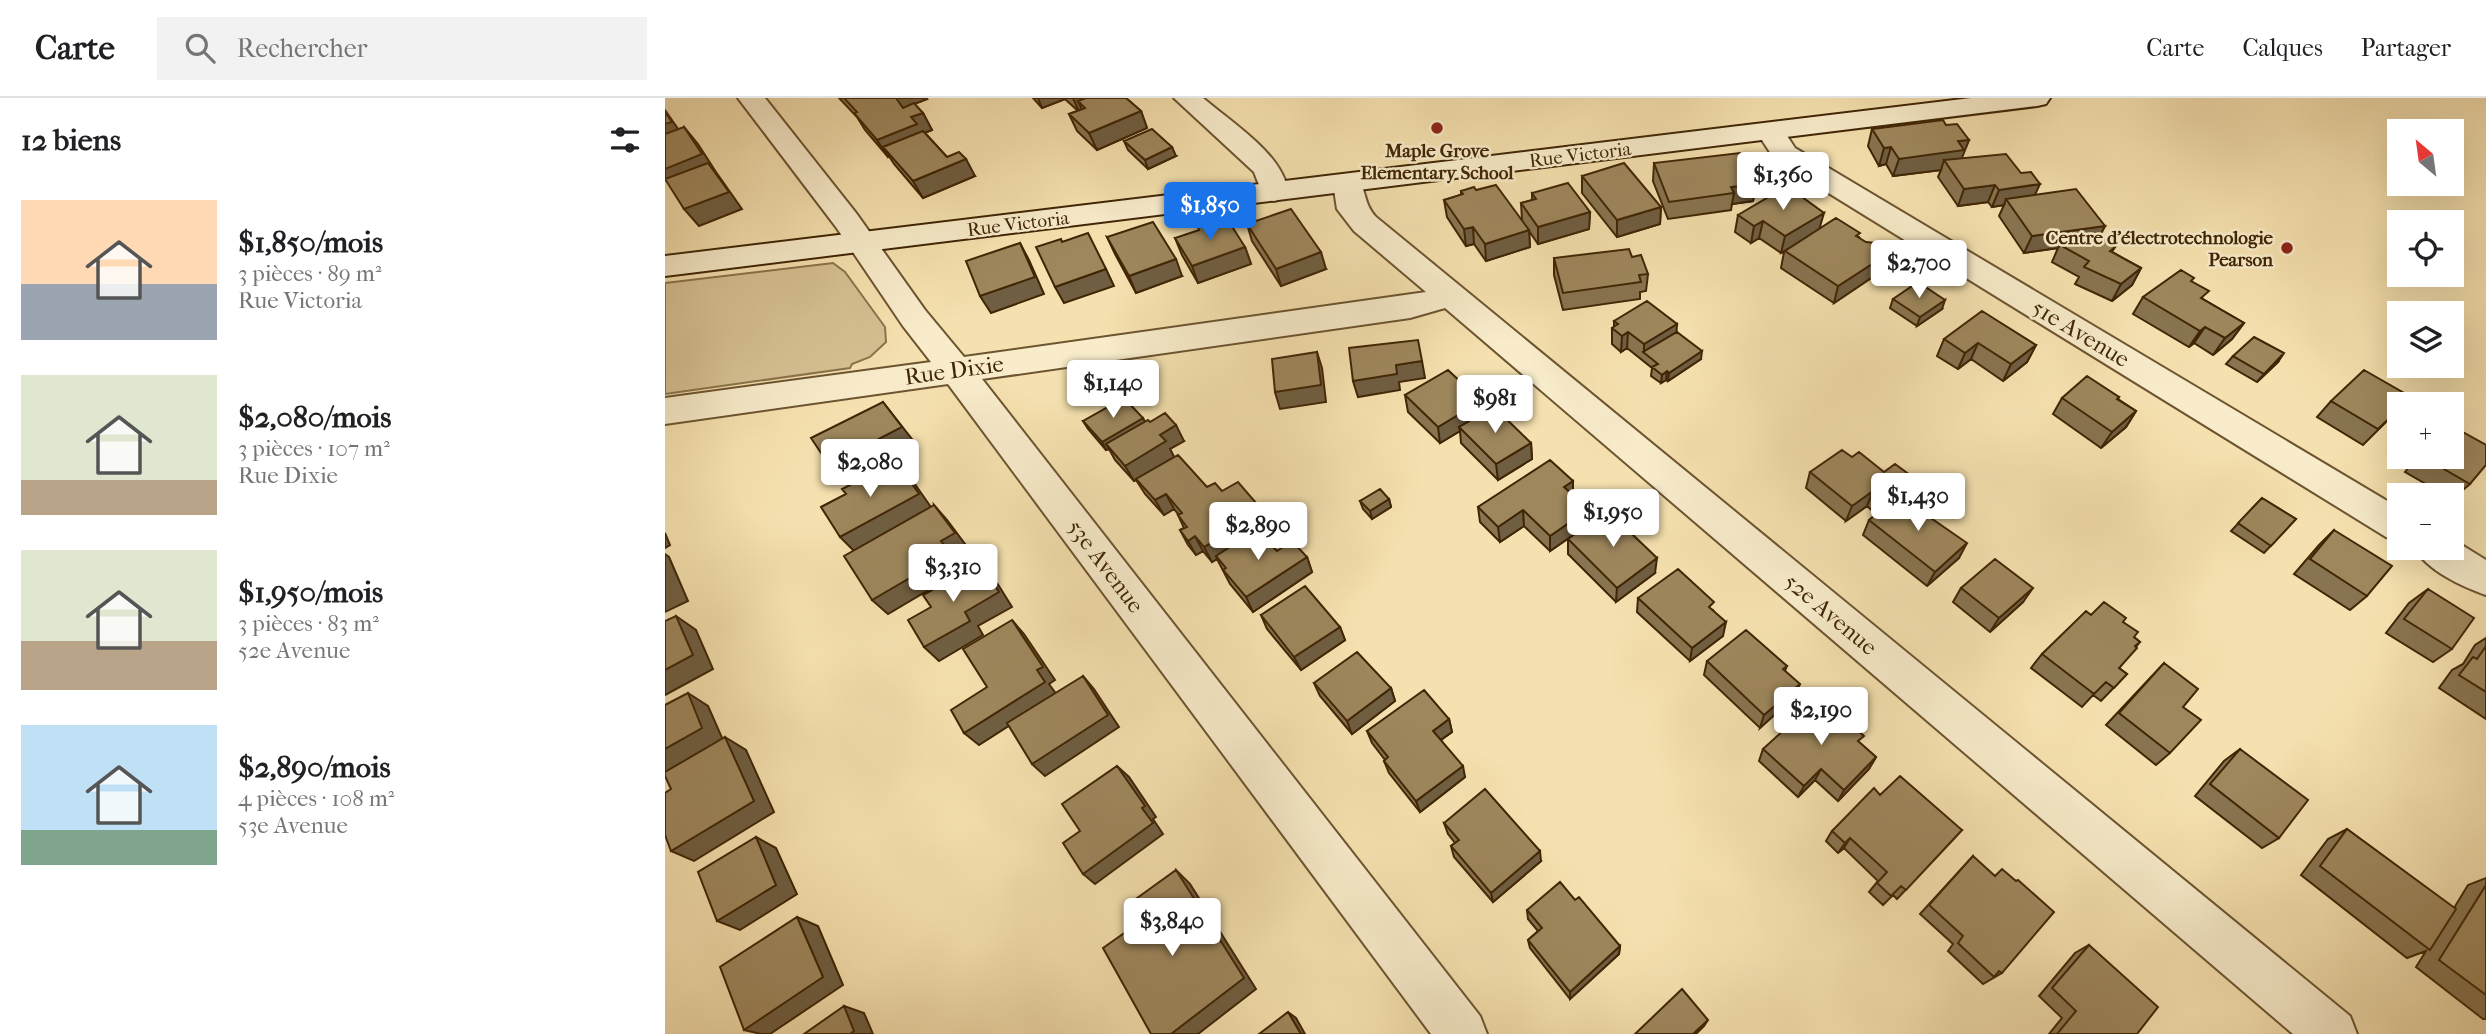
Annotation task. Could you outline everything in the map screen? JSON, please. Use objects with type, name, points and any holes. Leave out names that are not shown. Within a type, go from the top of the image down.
[{"type":"street","name":"53e Avenue","points":[[751,98],[862,243],[914,318],[1462,1034]]},
{"type":"street","points":[[1187,98],[1266,167],[1272,178],[1274,192]]},
{"type":"street","name":"Rue Victoria","points":[[665,266],[1770,131],[1930,104],[2037,98]]},
{"type":"street","name":"51e Avenue","points":[[1770,131],[1785,154],[2387,519]]},
{"type":"street","name":"52e Avenue","points":[[1347,183],[1352,209],[1360,219],[2332,1034]]},
{"type":"street","name":"Rue Dixie","points":[[665,411],[1410,307],[1451,296]]},
{"type":"street","points":[[2454,560],[2486,579]]},
{"type":"shaded area","points":[[833,263],[845,272],[885,327],[886,342],[870,357],[852,364],[850,368],[665,394],[665,283]]},
{"type":"building","points":[[844,98],[896,98],[903,108],[914,103],[923,113],[911,117],[917,124],[877,140]]},
{"type":"building","points":[[1086,98],[1126,98],[1141,111],[1089,133],[1069,114],[1085,108],[1078,101]]},
{"type":"building","points":[[665,112],[672,122],[665,124]]},
{"type":"building","points":[[1943,120],[1946,125],[1957,124],[1969,140],[1958,141],[1964,150],[1899,159],[1891,147],[1884,148],[1872,129]]},
{"type":"building","points":[[684,127],[702,154],[665,169],[665,134]]},
{"type":"building","points":[[1152,129],[1172,147],[1145,160],[1124,141]]},
{"type":"building","points":[[923,131],[947,157],[959,152],[966,159],[913,181],[883,147]]},
{"type":"building","points":[[1740,153],[1756,184],[1731,187],[1734,193],[1669,202],[1654,163]]},
{"type":"building","points":[[2006,154],[2021,173],[2031,172],[2040,184],[1999,190],[1995,185],[1964,189],[1944,160]]},
{"type":"building","points":[[708,163],[729,192],[684,209],[665,179]]},
{"type":"building","points":[[1624,163],[1661,207],[1617,220],[1582,176]]},
{"type":"building","points":[[1568,183],[1590,212],[1538,227],[1521,203],[1536,199],[1532,193]]},
{"type":"building","points":[[1496,185],[1529,230],[1485,244],[1473,227],[1464,229],[1444,200],[1474,187],[1476,190]]},
{"type":"building","points":[[1787,186],[1824,213],[1785,236],[1763,221],[1754,226],[1738,215]]},
{"type":"building","points":[[2076,189],[2105,226],[2032,236],[2006,199]]},
{"type":"building","points":[[1291,209],[1321,252],[1276,269],[1247,224]]},
{"type":"building","points":[[1226,217],[1245,247],[1192,266],[1175,238]]},
{"type":"building","points":[[1836,218],[1860,233],[1856,236],[1885,248],[1886,255],[1838,286],[1785,251]]},
{"type":"building","points":[[1153,222],[1176,259],[1129,276],[1107,237]]},
{"type":"building","points":[[1088,233],[1106,269],[1055,287],[1036,247]]},
{"type":"building","points":[[2093,234],[2115,247],[2110,251],[2141,268],[2121,284],[2084,267],[2089,261],[2060,245],[2070,237]]},
{"type":"building","points":[[1020,243],[1035,277],[980,296],[966,261]]},
{"type":"building","points":[[1629,249],[1632,257],[1641,255],[1648,274],[1639,275],[1641,282],[1563,293],[1554,258]]},
{"type":"building","points":[[2181,270],[2194,278],[2191,281],[2209,291],[2201,298],[2244,323],[2225,338],[2205,327],[2200,331],[2143,297]]},
{"type":"building","points":[[1918,282],[1945,300],[1920,317],[1893,299]]},
{"type":"building","points":[[1647,301],[1677,324],[1644,344],[1628,332],[1622,336],[1612,328],[1618,324],[1614,321]]},
{"type":"building","points":[[1982,311],[2036,345],[2011,364],[1978,343],[1965,353],[1944,339]]},
{"type":"building","points":[[1677,332],[1702,351],[1662,375],[1652,367],[1658,364],[1643,352]]},
{"type":"building","points":[[2254,337],[2284,353],[2264,374],[2233,356]]},
{"type":"building","points":[[1418,340],[1422,361],[1396,365],[1397,374],[1353,381],[1349,348]]},
{"type":"building","points":[[1317,352],[1321,385],[1275,392],[1272,359]]},
{"type":"building","points":[[1448,370],[1481,401],[1438,427],[1405,395]]},
{"type":"building","points":[[2364,370],[2402,392],[2387,392],[2387,420],[2378,429],[2331,401]]},
{"type":"building","points":[[2087,376],[2136,411],[2112,432],[2062,398]]},
{"type":"building","points":[[1124,398],[1143,418],[1102,442],[1083,421]]},
{"type":"building","points":[[883,402],[902,427],[854,452],[848,443],[823,456],[811,438]]},
{"type":"building","points":[[1494,407],[1531,443],[1496,464],[1459,427]]},
{"type":"building","points":[[1165,413],[1176,425],[1160,435],[1166,441],[1125,466],[1106,444],[1148,420],[1150,422]]},
{"type":"building","points":[[2464,433],[2486,445],[2486,465],[2470,484],[2444,469],[2464,469]]},
{"type":"building","points":[[1842,450],[1852,457],[1859,452],[1884,472],[1895,464],[1914,478],[1885,500],[1873,491],[1852,506],[1810,472]]},
{"type":"building","points":[[1178,455],[1207,487],[1215,483],[1222,491],[1238,482],[1263,511],[1204,547],[1195,536],[1188,541],[1180,530],[1187,527],[1178,515],[1182,513],[1166,494],[1155,500],[1136,479]]},
{"type":"building","points":[[1550,460],[1573,481],[1564,487],[1589,509],[1550,536],[1523,510],[1498,527],[1478,507]]},
{"type":"building","points":[[896,461],[919,494],[840,537],[821,507],[846,494],[842,489]]},
{"type":"building","points":[[1380,489],[1389,499],[1370,511],[1360,501]]},
{"type":"building","points":[[1899,496],[1967,543],[1935,572],[1869,520]]},
{"type":"building","points":[[2262,498],[2296,519],[2271,546],[2238,523]]},
{"type":"building","points":[[934,505],[955,533],[941,541],[951,554],[872,600],[844,556]]},
{"type":"building","points":[[1608,511],[1657,558],[1617,588],[1568,539]]},
{"type":"building","points":[[1256,530],[1277,551],[1292,541],[1307,557],[1246,597],[1223,570],[1226,568],[1216,556]]},
{"type":"building","points":[[2334,530],[2392,566],[2367,596],[2310,559]]},
{"type":"building","points":[[1995,559],[2033,588],[1999,618],[1961,588]]},
{"type":"building","points":[[981,563],[999,592],[965,612],[970,621],[924,647],[908,620],[931,607],[923,595]]},
{"type":"building","points":[[1678,569],[1714,602],[1709,607],[1726,622],[1692,648],[1638,598]]},
{"type":"building","points":[[1305,586],[1340,627],[1294,657],[1261,615]]},
{"type":"building","points":[[2428,589],[2474,618],[2452,649],[2404,619]]},
{"type":"building","points":[[2104,602],[2126,618],[2123,622],[2138,632],[2134,637],[2140,642],[2119,668],[2127,674],[2114,688],[2106,682],[2094,694],[2042,654],[2086,611],[2091,615]]},
{"type":"building","points":[[676,616],[693,655],[665,670],[665,621]]},
{"type":"building","points":[[1012,620],[1043,667],[1037,670],[1045,682],[964,733],[951,710],[987,687],[963,649]]},
{"type":"building","points":[[1746,630],[1787,666],[1783,669],[1800,684],[1764,715],[1707,661]]},
{"type":"building","points":[[2486,646],[2486,692],[2459,675],[2473,657],[2477,659]]},
{"type":"building","points":[[1357,652],[1391,688],[1347,721],[1314,683]]},
{"type":"building","points":[[2164,663],[2198,689],[2183,707],[2201,720],[2170,753],[2119,713]]},
{"type":"building","points":[[1083,676],[1108,715],[1032,764],[1007,723]]},
{"type":"building","points":[[1424,690],[1449,719],[1433,731],[1463,766],[1416,801],[1384,761],[1388,757],[1367,731]]},
{"type":"building","points":[[688,693],[702,728],[665,749],[665,705]]},
{"type":"building","points":[[1820,697],[1864,736],[1858,741],[1876,757],[1844,790],[1821,769],[1804,786],[1763,749]]},
{"type":"building","points":[[725,737],[754,801],[671,851],[665,835],[665,793],[671,789],[665,772]]},
{"type":"building","points":[[2240,749],[2308,800],[2279,838],[2210,784]]},
{"type":"building","points":[[1117,766],[1145,806],[1142,808],[1153,823],[1083,874],[1063,843],[1080,831],[1062,804]]},
{"type":"building","points":[[1900,776],[1962,830],[1906,890],[1901,886],[1891,896],[1877,883],[1887,872],[1850,838],[1845,843],[1832,831],[1874,788],[1880,795]]},
{"type":"building","points":[[1485,789],[1540,851],[1491,893],[1451,846],[1459,840],[1444,823]]},
{"type":"building","points":[[2347,829],[2456,909],[2430,950],[2320,866]]},
{"type":"building","points":[[756,837],[776,885],[717,921],[698,872]]},
{"type":"building","points":[[1973,856],[1995,876],[2002,869],[2018,880],[2054,912],[2002,973],[1999,971],[1994,977],[1958,943],[1963,936],[1929,905]]},
{"type":"building","points":[[1176,870],[1244,978],[1171,1034],[1151,1034],[1103,948],[1144,919],[1133,901]]},
{"type":"building","points":[[1560,882],[1575,900],[1579,897],[1620,946],[1570,992],[1528,940],[1542,928],[1527,910]]},
{"type":"building","points":[[2486,885],[2486,995],[2439,960]]},
{"type":"building","points":[[797,917],[823,977],[744,1030],[720,967]]},
{"type":"building","points":[[2089,945],[2158,1007],[2137,1034],[2057,1034],[2076,1011],[2052,988]]},
{"type":"building","points":[[1682,989],[1708,1020],[1693,1034],[1635,1034]]},
{"type":"building","points":[[844,1006],[854,1031],[850,1034],[804,1034]]},
{"type":"building","points":[[1288,1012],[1301,1034],[1259,1034]]},
{"type":"place","name":"Maple Grove Elementary School","points":[[1437,128]]},
{"type":"place","name":"Centre d’électrotechnologie Pearson","points":[[2287,248]]}]
